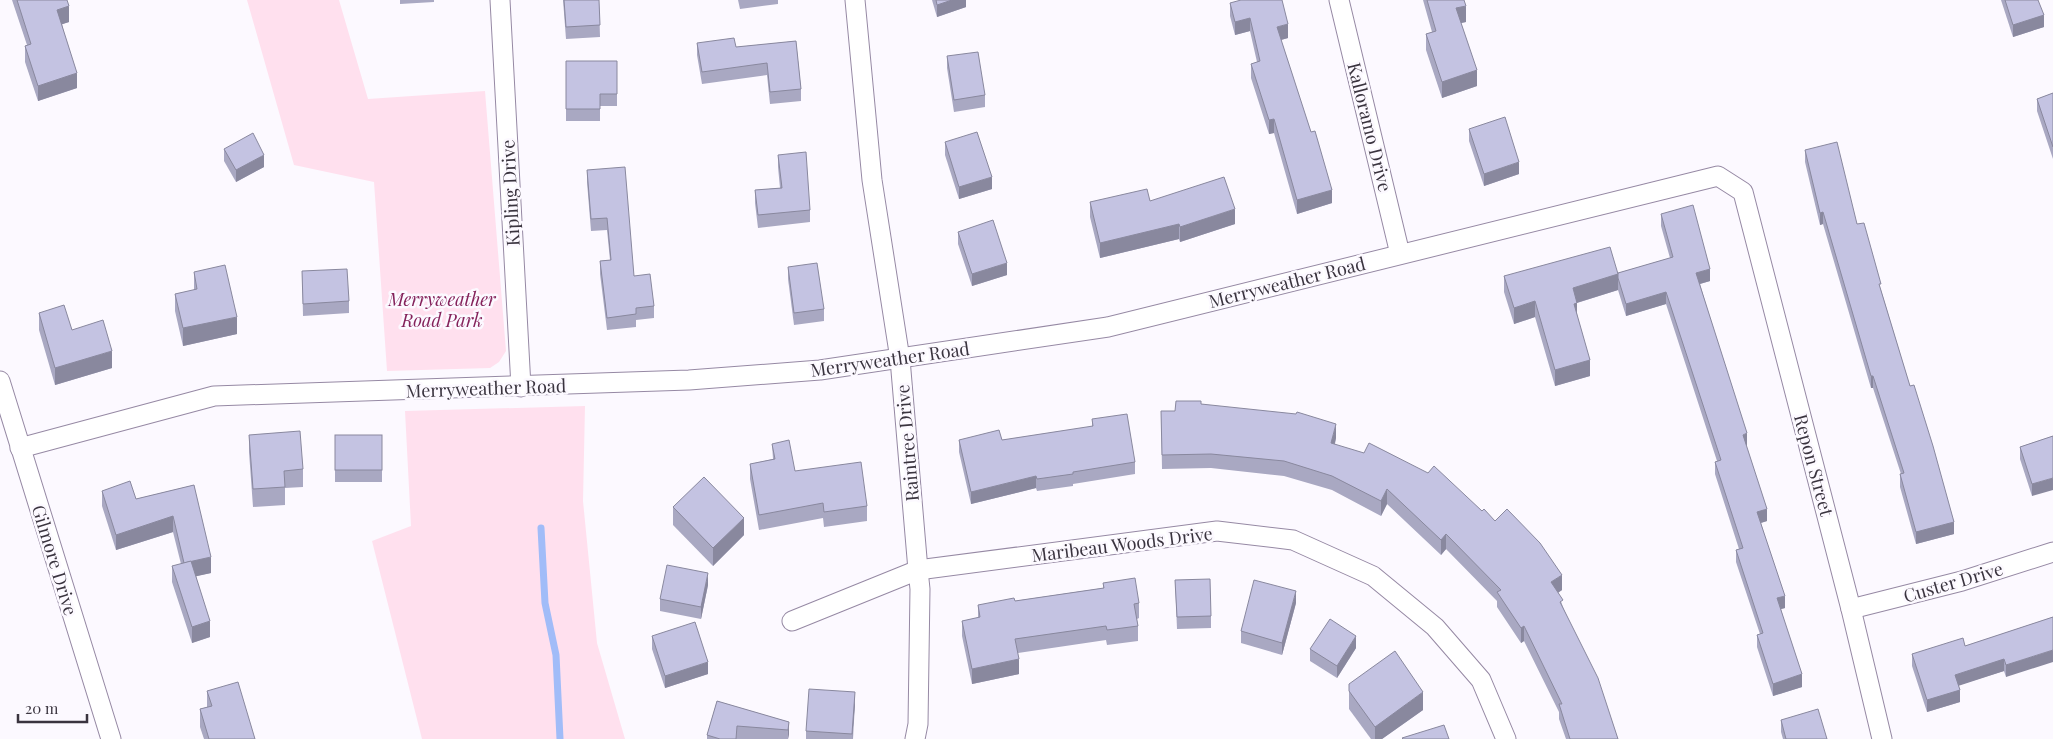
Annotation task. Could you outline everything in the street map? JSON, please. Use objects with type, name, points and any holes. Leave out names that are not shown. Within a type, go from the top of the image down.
[{"type":"street","name":"Kipling Drive","points":[[500,0],[521,387]]},
{"type":"street","name":"Raintree Drive","points":[[855,0],[872,180],[900,359],[920,589],[918,715],[915,739]]},
{"type":"street","name":"Kalloramo Drive","points":[[1339,0],[1400,254]]},
{"type":"street","name":"Merryweather Road","points":[[20,448],[214,396],[521,387],[736,377],[820,370],[900,359],[1108,327],[1718,176],[1743,192]]},
{"type":"street","name":"Repon Street","points":[[1743,192],[1851,609],[1882,739]]},
{"type":"street","name":"Gilmore Drive","points":[[0,380],[110,739]]},
{"type":"street","name":"Maribeau Woods Drive","points":[[792,621],[918,570],[1216,531],[1293,540],[1373,576],[1436,627],[1481,680],[1506,739]]},
{"type":"street","name":"Custer Drive","points":[[1851,609],[1962,581],[2053,552]]},
{"type":"green space","name":"Merryweather Road Park","points":[[247,0],[339,0],[368,99],[485,91],[506,351],[499,362],[490,368],[387,371],[374,182],[294,165]]},
{"type":"green space","points":[[585,406],[583,501],[597,643],[625,739],[422,739],[372,541],[411,526],[405,411]]},
{"type":"building","points":[[17,0],[67,0],[69,6],[57,10],[77,73],[38,86],[25,46],[31,44]]},
{"type":"building","points":[[564,0],[599,0],[600,25],[566,27]]},
{"type":"building","points":[[936,0],[952,0],[937,5]]},
{"type":"building","points":[[1241,0],[1282,0],[1288,24],[1277,27],[1311,132],[1315,131],[1332,190],[1297,200],[1274,119],[1269,120],[1251,64],[1260,61],[1250,18],[1235,22],[1230,3]]},
{"type":"building","points":[[1427,0],[1464,0],[1466,6],[1456,8],[1477,70],[1442,82],[1426,34],[1436,31]]},
{"type":"building","points":[[2005,0],[2038,0],[2044,15],[2013,25]]},
{"type":"building","points":[[734,38],[736,47],[796,41],[801,89],[770,92],[767,63],[702,72],[697,43]]},
{"type":"building","points":[[978,52],[985,95],[954,100],[947,56]]},
{"type":"building","points":[[566,61],[617,61],[617,94],[600,94],[600,109],[566,109]]},
{"type":"building","points":[[2053,93],[2053,147],[2037,99]]},
{"type":"building","points":[[1505,117],[1519,162],[1484,174],[1469,129]]},
{"type":"building","points":[[977,132],[992,177],[959,187],[945,142]]},
{"type":"building","points":[[253,133],[264,155],[236,170],[224,149]]},
{"type":"building","points":[[1837,142],[1857,224],[1864,223],[1881,284],[1879,284],[1910,386],[1914,385],[1954,522],[1916,532],[1900,474],[1904,473],[1873,376],[1871,376],[1823,212],[1820,213],[1805,150]]},
{"type":"building","points":[[806,152],[810,210],[758,215],[755,190],[782,188],[778,155]]},
{"type":"building","points":[[625,167],[634,276],[650,274],[654,306],[636,308],[636,314],[607,318],[600,261],[611,260],[607,218],[591,219],[587,170]]},
{"type":"building","points":[[1224,177],[1235,209],[1180,227],[1179,224],[1100,243],[1090,202],[1147,189],[1150,201]]},
{"type":"building","points":[[1693,205],[1710,269],[1696,273],[1747,433],[1743,435],[1767,509],[1757,512],[1785,596],[1777,598],[1802,674],[1773,684],[1757,635],[1763,633],[1736,550],[1743,548],[1715,462],[1721,460],[1666,292],[1626,304],[1618,278],[1618,273],[1673,257],[1661,214]]},
{"type":"building","points":[[993,220],[1007,263],[972,274],[958,232]]},
{"type":"building","points":[[1610,247],[1618,274],[1573,288],[1577,303],[1574,304],[1590,360],[1555,370],[1535,301],[1514,308],[1504,276]]},
{"type":"building","points":[[817,263],[824,309],[794,313],[788,267]]},
{"type":"building","points":[[225,265],[237,317],[183,328],[175,294],[197,289],[194,272]]},
{"type":"building","points":[[347,269],[349,301],[303,304],[302,271]]},
{"type":"building","points":[[64,305],[72,330],[103,320],[112,351],[55,368],[39,313]]},
{"type":"building","points":[[1176,401],[1201,401],[1201,404],[1296,414],[1297,412],[1336,424],[1331,443],[1364,453],[1369,443],[1428,473],[1434,466],[1482,511],[1484,509],[1495,521],[1507,509],[1540,543],[1562,575],[1551,582],[1563,600],[1560,602],[1598,678],[1618,739],[1570,739],[1559,704],[1562,704],[1524,626],[1521,628],[1497,592],[1501,590],[1446,534],[1441,540],[1387,489],[1381,501],[1332,476],[1284,461],[1211,454],[1162,455],[1161,411],[1175,411]]},
{"type":"building","points":[[1127,414],[1135,462],[1073,472],[1073,474],[1037,479],[1036,476],[971,492],[959,440],[999,430],[1002,440],[1093,426],[1092,419]]},
{"type":"building","points":[[300,431],[303,469],[284,471],[285,487],[253,489],[249,435]]},
{"type":"building","points":[[335,435],[382,435],[382,470],[335,470]]},
{"type":"building","points":[[2053,436],[2053,478],[2032,484],[2020,447]]},
{"type":"building","points":[[789,440],[795,471],[861,462],[867,506],[824,512],[823,503],[759,515],[750,464],[775,459],[772,444]]},
{"type":"building","points":[[704,477],[744,518],[713,548],[673,507]]},
{"type":"building","points":[[130,481],[136,499],[194,485],[211,557],[184,563],[173,516],[116,535],[102,491]]},
{"type":"building","points":[[191,561],[210,621],[192,627],[172,566]]},
{"type":"building","points":[[667,565],[708,573],[701,607],[660,599]]},
{"type":"building","points":[[1135,578],[1139,603],[1134,604],[1138,626],[1107,630],[1106,626],[1015,639],[1019,659],[972,669],[962,621],[980,617],[978,605],[1014,598],[1015,601],[1104,588],[1103,583]]},
{"type":"building","points":[[1210,579],[1211,616],[1177,617],[1175,580]]},
{"type":"building","points":[[1254,580],[1296,591],[1282,643],[1241,631]]},
{"type":"building","points":[[2053,617],[2053,650],[2006,665],[2004,659],[1955,675],[1960,690],[1927,700],[1912,654],[1963,638],[1965,646]]},
{"type":"building","points":[[1330,619],[1356,636],[1337,666],[1310,649]]},
{"type":"building","points":[[695,622],[708,662],[665,676],[652,636]]},
{"type":"building","points":[[1395,651],[1423,692],[1375,727],[1349,691],[1349,684]]},
{"type":"building","points":[[238,682],[255,739],[209,739],[200,709],[212,706],[207,691]]},
{"type":"building","points":[[809,689],[855,692],[852,734],[806,731]]},
{"type":"building","points":[[717,701],[789,722],[788,730],[737,726],[736,739],[720,739],[707,735]]},
{"type":"building","points":[[1818,709],[1827,739],[1786,739],[1781,720]]},
{"type":"building","points":[[1444,725],[1449,739],[1402,738]]},
{"type":"waterway","points":[[541,528],[545,603],[556,655],[560,739]]}]
